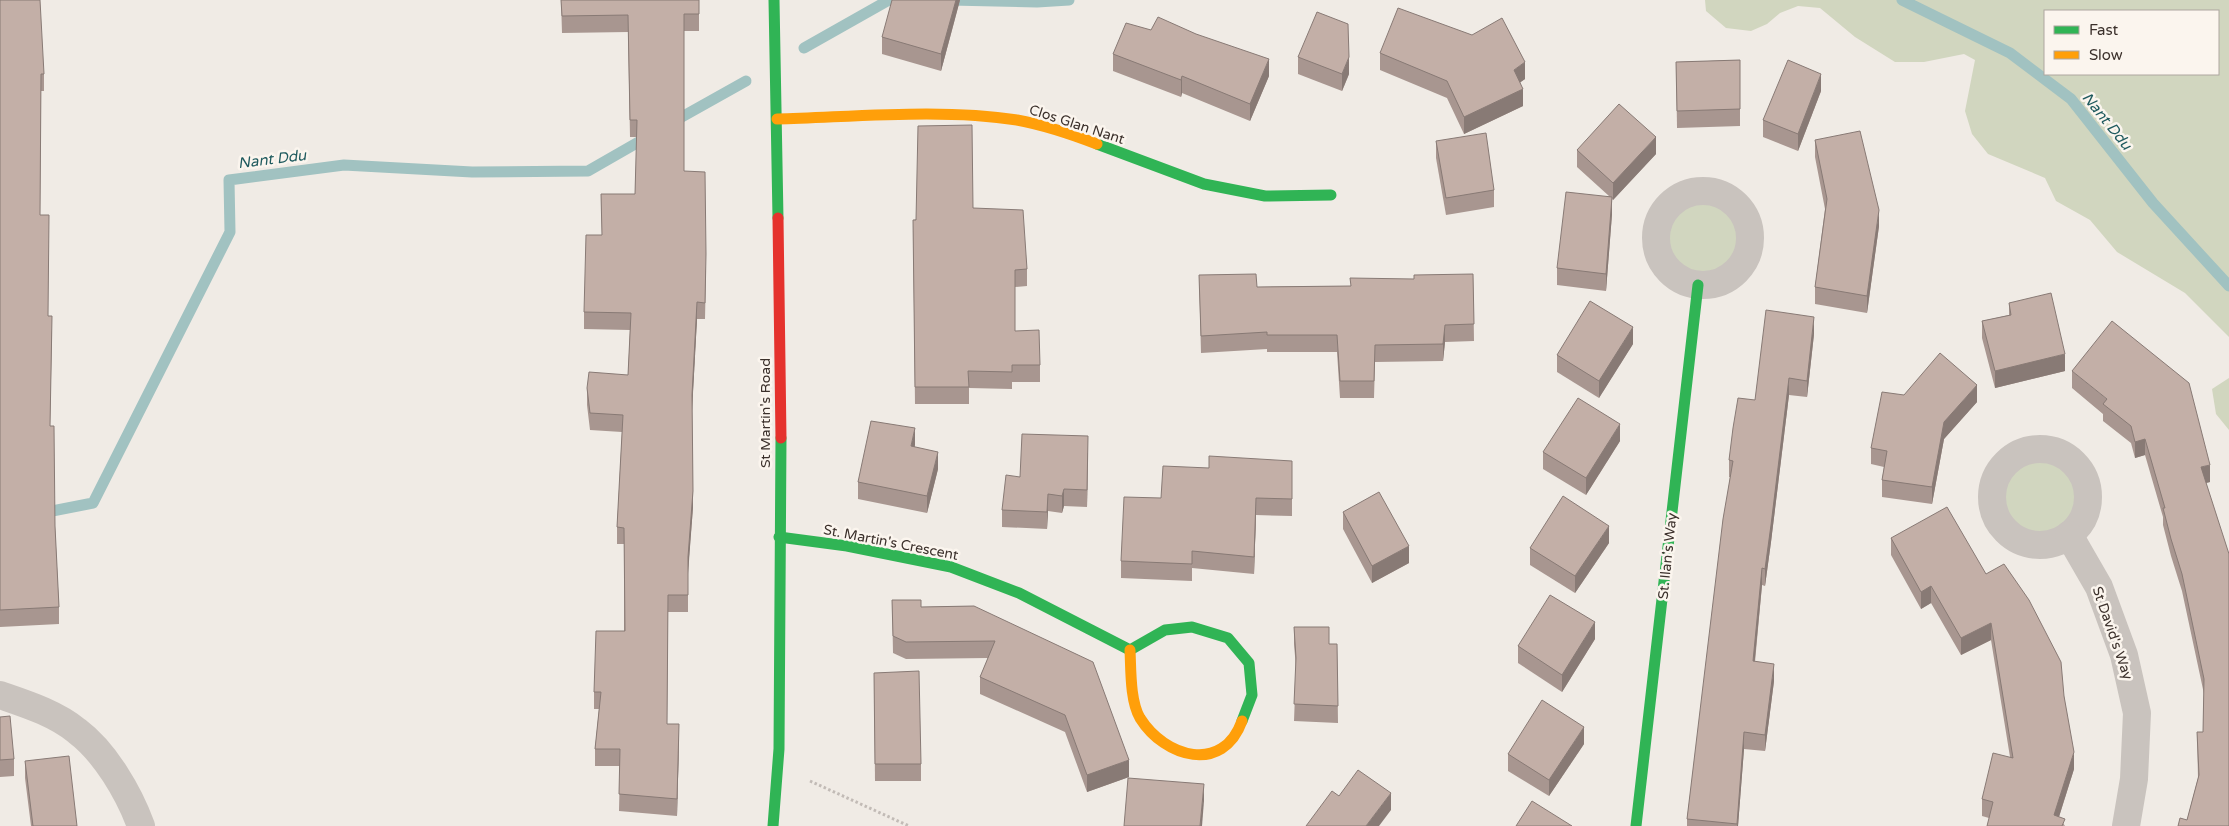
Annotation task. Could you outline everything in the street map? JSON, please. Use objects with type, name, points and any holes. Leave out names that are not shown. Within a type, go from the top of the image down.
[{"type":"street","name":"St Martin's Road","points":[[773,826],[778,766],[781,380],[774,0]]},
{"type":"street","name":"Clos Glan Nant","points":[[777,119],[951,114],[1017,120],[1066,133],[1204,184],[1265,196],[1331,195]]},
{"type":"street","name":"St. Ilan's Way","points":[[1636,826],[1698,285]]},
{"type":"street","name":"St David's Way","points":[[2069,535],[2099,587],[2124,655],[2137,712],[2134,779],[2126,826]]},
{"type":"street","name":"St. Martin's Crescent","points":[[779,537],[848,546],[951,566],[1019,593],[1130,650]]},
{"type":"street","points":[[1192,627],[1228,638],[1249,663],[1252,695],[1240,727],[1223,749],[1200,756],[1175,751],[1153,735],[1139,717],[1130,684],[1130,650],[1165,630],[1192,627]]},
{"type":"street","points":[[0,695],[42,710],[77,731],[108,762],[141,826]]},
{"type":"path","points":[[778,766],[909,826]]},
{"type":"green space","points":[[1705,0],[2229,0],[2229,337],[2185,293],[2117,252],[2090,220],[2056,201],[2045,178],[1988,154],[1972,134],[1965,111],[1975,60],[1964,54],[1924,62],[1895,62],[1855,37],[1820,8],[1798,6],[1780,13],[1767,24],[1751,31],[1726,28],[1706,11]]},
{"type":"green space","points":[[1703,191],[1721,195],[1736,205],[1746,220],[1750,238],[1746,256],[1736,271],[1721,281],[1703,285],[1685,281],[1670,271],[1660,256],[1656,238],[1660,220],[1670,205],[1685,195]]},
{"type":"green space","points":[[2229,378],[2229,430],[2216,414],[2212,389]]},
{"type":"green space","points":[[2040,449],[2058,453],[2074,463],[2084,479],[2088,497],[2084,515],[2074,531],[2058,541],[2040,545],[2022,541],[2006,531],[1996,515],[1992,497],[1996,479],[2006,463],[2022,453]]},
{"type":"building","points":[[0,0],[40,0],[44,74],[41,74],[40,215],[49,215],[48,316],[52,316],[50,426],[54,426],[55,526],[59,607],[0,610]]},
{"type":"building","points":[[561,0],[699,0],[699,14],[684,14],[684,171],[705,172],[705,303],[697,302],[692,395],[693,491],[688,557],[688,595],[668,595],[667,724],[679,724],[677,799],[619,794],[620,749],[595,749],[601,692],[594,692],[596,631],[625,631],[624,528],[617,527],[623,415],[590,413],[587,388],[589,372],[628,375],[631,313],[584,312],[586,235],[602,235],[601,194],[635,194],[637,120],[630,120],[628,15],[562,16]]},
{"type":"building","points":[[892,0],[956,0],[941,54],[882,37]]},
{"type":"building","points":[[1398,8],[1472,35],[1502,18],[1525,62],[1514,70],[1523,89],[1464,117],[1447,81],[1380,53]]},
{"type":"building","points":[[1317,12],[1348,24],[1349,57],[1342,74],[1298,57]]},
{"type":"building","points":[[1158,17],[1196,34],[1269,59],[1250,104],[1182,76],[1181,80],[1113,54],[1126,23],[1151,30]]},
{"type":"building","points":[[1740,60],[1740,109],[1677,111],[1676,62]]},
{"type":"building","points":[[1788,60],[1821,74],[1798,134],[1763,120]]},
{"type":"building","points":[[1619,104],[1656,137],[1613,183],[1577,150]]},
{"type":"building","points":[[972,125],[973,208],[1023,210],[1027,269],[1015,270],[1015,331],[1039,330],[1040,365],[1012,365],[1012,372],[968,371],[969,387],[915,387],[913,220],[916,220],[918,126]]},
{"type":"building","points":[[1860,131],[1879,210],[1867,296],[1815,287],[1827,199],[1815,140]]},
{"type":"building","points":[[1486,133],[1494,190],[1446,198],[1436,141]]},
{"type":"building","points":[[1566,192],[1612,197],[1606,274],[1557,268]]},
{"type":"building","points":[[1256,274],[1257,287],[1351,286],[1350,278],[1414,279],[1414,275],[1473,274],[1474,324],[1445,325],[1443,344],[1375,345],[1374,381],[1340,381],[1337,335],[1267,335],[1267,332],[1201,336],[1199,275]]},
{"type":"building","points":[[2051,293],[2065,354],[1995,371],[1982,321],[2011,315],[2009,303]]},
{"type":"building","points":[[1590,301],[1633,327],[1599,381],[1557,355]]},
{"type":"building","points":[[1766,310],[1814,317],[1807,381],[1789,378],[1765,569],[1762,568],[1753,661],[1774,664],[1765,735],[1744,732],[1737,824],[1687,819],[1723,519],[1733,461],[1729,460],[1733,428],[1738,398],[1755,400]]},
{"type":"building","points":[[2112,321],[2189,383],[2210,465],[2201,467],[2229,554],[2229,826],[2178,826],[2180,818],[2187,820],[2199,775],[2197,732],[2203,732],[2204,679],[2182,574],[2145,439],[2135,442],[2131,426],[2103,404],[2107,399],[2072,371]]},
{"type":"building","points":[[1940,353],[1977,385],[1944,422],[1932,487],[1882,480],[1887,451],[1871,448],[1882,392],[1904,395]]},
{"type":"building","points":[[1578,398],[1620,424],[1586,478],[1543,452]]},
{"type":"building","points":[[871,421],[915,428],[911,446],[938,452],[927,496],[858,482]]},
{"type":"building","points":[[1022,434],[1088,436],[1087,490],[1064,489],[1062,496],[1048,494],[1047,512],[1002,510],[1006,475],[1020,477]]},
{"type":"building","points":[[1209,456],[1292,461],[1292,499],[1256,498],[1254,557],[1192,551],[1192,564],[1121,561],[1124,497],[1161,498],[1163,466],[1209,468]]},
{"type":"building","points":[[1379,492],[1409,546],[1372,566],[1343,512]]},
{"type":"building","points":[[1563,496],[1609,526],[1575,576],[1530,548]]},
{"type":"building","points":[[1947,507],[1986,574],[2004,564],[2029,600],[2061,662],[2064,696],[2074,752],[2054,815],[2065,819],[2062,826],[1987,826],[1993,802],[1982,799],[1993,753],[2013,758],[1991,623],[1961,638],[1931,586],[1921,592],[1891,538]]},
{"type":"building","points":[[1550,595],[1595,622],[1562,675],[1518,646]]},
{"type":"building","points":[[892,600],[921,600],[921,607],[974,606],[1093,662],[1129,760],[1087,775],[1065,715],[980,677],[995,641],[906,642],[893,636]]},
{"type":"building","points":[[1294,627],[1329,627],[1329,644],[1337,644],[1338,706],[1294,704],[1296,658]]},
{"type":"building","points":[[919,671],[921,764],[875,764],[874,673]]},
{"type":"building","points":[[1542,700],[1584,727],[1549,780],[1508,754]]},
{"type":"building","points":[[10,716],[14,759],[0,760],[0,717]]},
{"type":"building","points":[[69,756],[77,826],[33,826],[25,761]]},
{"type":"building","points":[[1358,770],[1391,793],[1366,826],[1306,826],[1332,791],[1339,796]]},
{"type":"building","points":[[1128,778],[1204,784],[1200,826],[1124,826]]},
{"type":"building","points":[[1532,801],[1572,826],[1516,826]]},
{"type":"waterway","name":"Nant Ddu","points":[[804,48],[889,0]]},
{"type":"waterway","name":"Nant Ddu","points":[[950,0],[1037,2],[1069,0]]},
{"type":"waterway","name":"Nant Ddu","points":[[1902,0],[2010,53],[2071,99],[2153,203],[2229,286]]},
{"type":"waterway","name":"Nant Ddu","points":[[671,123],[746,81]]},
{"type":"waterway","name":"Nant Ddu","points":[[42,513],[93,503],[230,232],[229,180],[344,165],[472,172],[588,171],[649,136]]},
{"type":"traffic: fast","points":[[774,0],[778,218]]},
{"type":"traffic: fast","points":[[1097,144],[1204,184],[1265,196],[1331,195]]},
{"type":"traffic: fast","points":[[1636,826],[1698,285]]},
{"type":"traffic: fast","points":[[773,826],[779,749],[781,438]]},
{"type":"traffic: fast","points":[[779,537],[847,546],[951,567],[1019,593],[1130,650],[1165,630],[1192,627],[1228,638],[1249,663],[1252,695],[1242,721]]},
{"type":"traffic: slow","points":[[777,119],[897,114],[988,116],[1037,124],[1097,144]]},
{"type":"traffic: slow","points":[[1130,650],[1134,703],[1140,718],[1151,732],[1164,743],[1178,751],[1208,754],[1222,749],[1233,738],[1242,721]]},
{"type":"traffic: jam","points":[[778,218],[781,438]]}]
